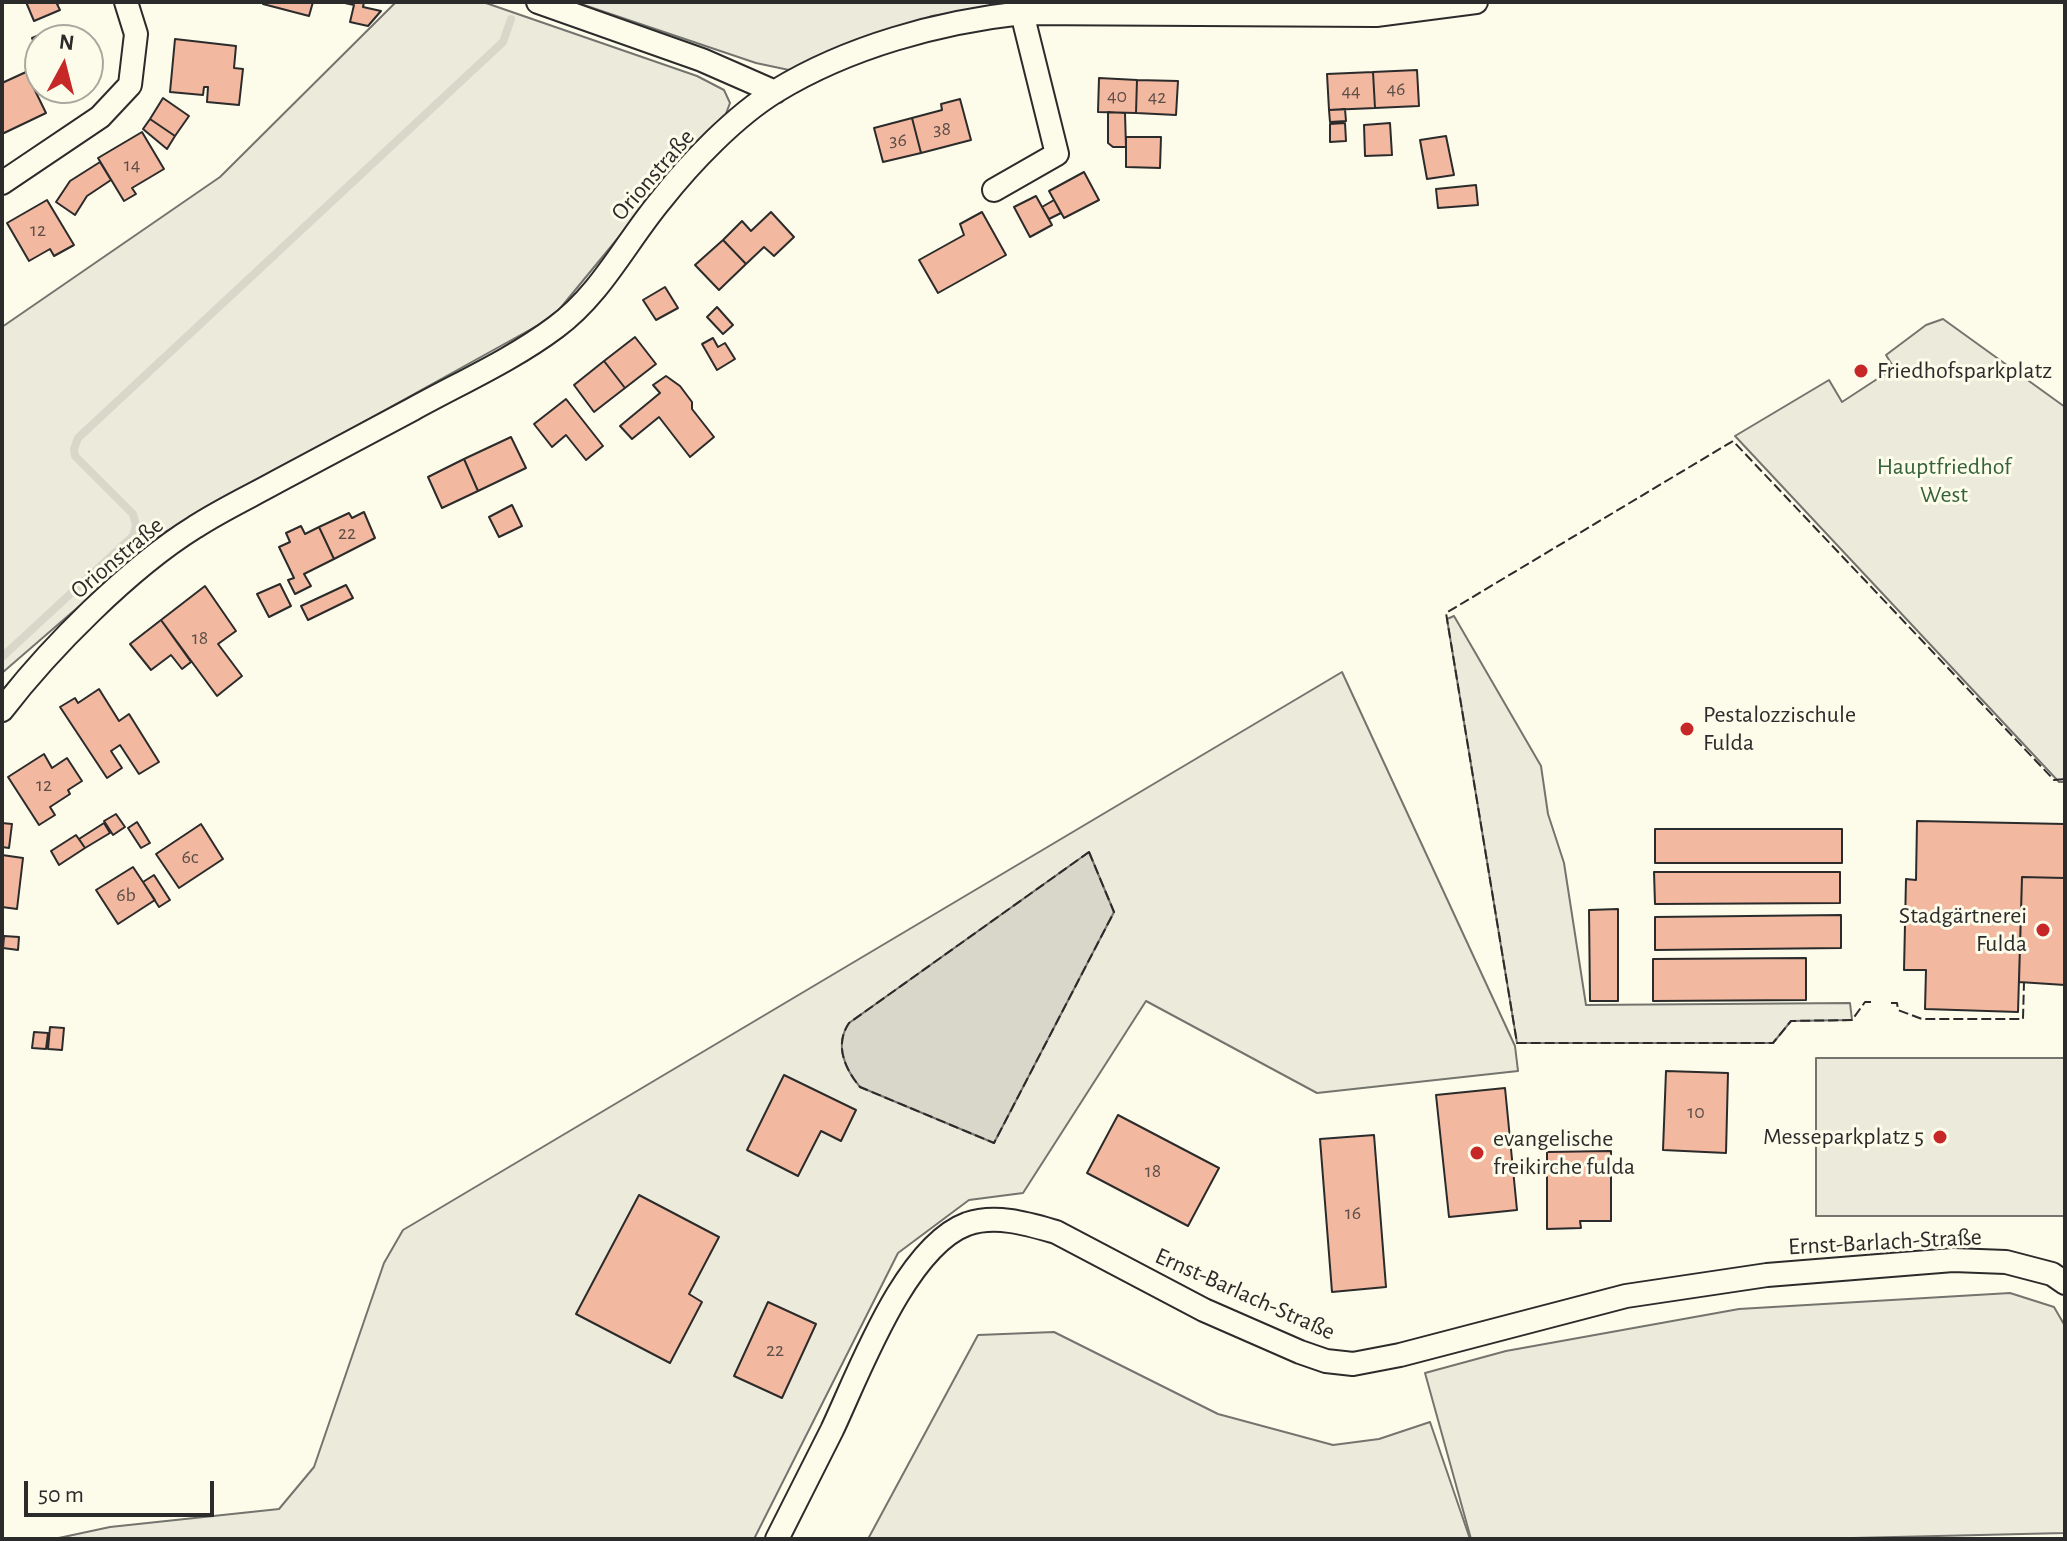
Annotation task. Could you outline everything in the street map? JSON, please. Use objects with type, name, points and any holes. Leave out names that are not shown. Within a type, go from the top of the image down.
[{"type":"street","points":[[2,183],[100,117],[130,85],[136,34],[126,2]]},
{"type":"street","points":[[538,2],[702,60],[775,92]]},
{"type":"street","name":"Orionstraße","points":[[2,710],[75,628],[146,564],[193,528],[485,370],[556,328],[594,292],[682,174],[728,130],[775,92],[868,48],[981,18],[1022,13],[1376,15],[1476,2]]},
{"type":"street","points":[[994,190],[1057,154],[1022,13]]},
{"type":"street","name":"Ernst-Barlach-Straße","points":[[777,1539],[893,1300],[926,1255],[946,1236],[966,1225],[987,1220],[1030,1224],[1056,1232],[1204,1310],[1300,1352],[1326,1361],[1353,1364],[1400,1355],[1626,1296],[1767,1275],[1953,1260],[2006,1262],[2052,1274],[2065,1283]]},
{"type":"green space","points":[[396,2],[483,2],[697,76],[724,90],[730,103],[724,119],[688,153],[553,317],[165,532],[2,673],[2,327],[220,177]]},
{"type":"green space","points":[[575,2],[1191,2],[1001,5],[932,16],[789,70],[756,63]]},
{"type":"green space","name":"Hauptfriedhof West","points":[[1943,319],[2065,407],[2065,782],[2059,782],[1735,436],[1829,380],[1842,402],[1894,368],[1886,355],[1926,325]]},
{"type":"green space","points":[[1454,616],[1541,766],[1548,814],[1564,863],[1586,1005],[1850,1003],[1852,1020],[1791,1021],[1773,1043],[1517,1043],[1447,619]]},
{"type":"green space","points":[[1342,672],[1515,1046],[1518,1071],[1317,1093],[1146,1001],[1023,1193],[969,1200],[898,1253],[754,1539],[54,1539],[110,1527],[279,1509],[314,1467],[384,1263],[403,1230]]},
{"type":"green space","points":[[2010,1293],[2054,1307],[2065,1326],[2065,1533],[1810,1539],[1471,1539],[1425,1373],[1506,1351],[1739,1309]]},
{"type":"shaded area","points":[[1089,852],[1114,912],[994,1143],[860,1087],[843,1056],[842,1040],[849,1023]]},
{"type":"shaded area","name":"Messeparkplatz 5","points":[[1816,1058],[2065,1058],[2065,1216],[1816,1216]]},
{"type":"shaded area","points":[[1054,1332],[1218,1414],[1333,1445],[1379,1439],[1430,1422],[1470,1539],[868,1539],[978,1335]]},
{"type":"building","points":[[26,2],[62,2],[57,4],[60,10],[34,21]]},
{"type":"building","points":[[263,2],[313,2],[309,16]]},
{"type":"building","points":[[340,2],[364,2],[363,7],[381,11],[368,26],[350,22],[354,5]]},
{"type":"building","points":[[175,39],[236,46],[234,68],[243,69],[239,105],[207,102],[208,87],[204,87],[203,95],[170,92]]},
{"type":"building","points":[[1417,70],[1419,106],[1375,108],[1373,72]]},
{"type":"building","points":[[1373,72],[1375,108],[1329,110],[1327,74]]},
{"type":"building","points":[[24,73],[24,104],[42,104],[46,113],[2,134],[2,83]]},
{"type":"building","points":[[1099,78],[1137,80],[1136,113],[1098,112]]},
{"type":"building","points":[[1137,80],[1178,81],[1176,115],[1136,113]]},
{"type":"building","points":[[163,98],[189,116],[175,136],[150,119]]},
{"type":"building","points":[[960,99],[971,140],[921,153],[912,118],[942,110],[941,104]]},
{"type":"building","points":[[1345,109],[1346,121],[1330,122],[1329,110]]},
{"type":"building","points":[[1108,112],[1125,113],[1126,147],[1113,147],[1108,143]]},
{"type":"building","points":[[912,118],[921,153],[883,162],[874,128]]},
{"type":"building","points":[[150,119],[175,136],[167,149],[143,129]]},
{"type":"building","points":[[1345,123],[1346,141],[1330,142],[1330,124]]},
{"type":"building","points":[[1390,123],[1392,155],[1365,156],[1364,125]]},
{"type":"building","points":[[142,132],[164,169],[132,188],[136,194],[124,201],[98,158]]},
{"type":"building","points":[[1446,136],[1454,175],[1427,179],[1420,140]]},
{"type":"building","points":[[1126,137],[1161,137],[1160,168],[1126,167]]},
{"type":"building","points":[[100,162],[111,180],[87,196],[75,215],[56,202],[70,181]]},
{"type":"building","points":[[1084,172],[1099,200],[1064,218],[1049,191]]},
{"type":"building","points":[[1476,185],[1478,205],[1438,208],[1436,189]]},
{"type":"building","points":[[1036,196],[1052,225],[1030,237],[1014,207]]},
{"type":"building","points":[[47,200],[74,245],[54,256],[50,249],[29,261],[7,223]]},
{"type":"building","points":[[1054,200],[1061,213],[1049,219],[1042,207]]},
{"type":"building","points":[[771,212],[794,237],[774,256],[764,247],[746,264],[723,240],[742,221],[751,231]]},
{"type":"building","points":[[982,212],[1006,255],[938,293],[919,260],[964,235],[960,224]]},
{"type":"building","points":[[723,240],[746,264],[719,290],[695,265]]},
{"type":"building","points":[[665,287],[678,308],[656,320],[643,300]]},
{"type":"building","points":[[717,307],[733,325],[723,334],[707,317]]},
{"type":"building","points":[[635,337],[656,364],[625,388],[604,361]]},
{"type":"building","points":[[713,338],[718,347],[725,343],[735,359],[717,370],[702,344]]},
{"type":"building","points":[[604,361],[625,388],[594,412],[574,385]]},
{"type":"building","points":[[666,376],[680,386],[692,402],[692,409],[714,437],[690,457],[659,417],[632,439],[620,426],[660,393],[653,385]]},
{"type":"building","points":[[566,399],[603,446],[586,460],[566,435],[552,447],[534,424]]},
{"type":"building","points":[[511,437],[526,468],[478,491],[464,459]]},
{"type":"building","points":[[464,459],[478,491],[442,508],[428,477]]},
{"type":"building","points":[[512,505],[522,526],[499,537],[489,517]]},
{"type":"building","points":[[364,512],[375,538],[334,559],[319,527],[349,513],[352,518]]},
{"type":"building","points":[[301,526],[305,534],[319,527],[334,559],[304,574],[311,586],[295,594],[288,580],[294,578],[279,547],[290,542],[286,533]]},
{"type":"building","points":[[280,584],[291,606],[269,617],[257,594]]},
{"type":"building","points":[[346,585],[353,598],[308,620],[301,606]]},
{"type":"building","points":[[205,586],[236,631],[218,644],[242,676],[217,696],[161,620]]},
{"type":"building","points":[[161,620],[191,662],[182,669],[171,655],[151,670],[130,644]]},
{"type":"building","points":[[99,689],[119,721],[129,714],[159,762],[139,774],[120,745],[111,751],[122,768],[107,778],[60,707],[75,698],[78,703]]},
{"type":"building","points":[[44,754],[52,768],[67,758],[82,781],[68,790],[70,794],[50,807],[55,815],[39,825],[8,777]]},
{"type":"building","points":[[116,814],[125,827],[113,835],[104,821]]},
{"type":"building","points":[[1917,821],[2065,824],[2064,878],[2022,877],[2018,1012],[1925,1009],[1926,970],[1904,970],[1906,879],[1916,880]]},
{"type":"building","points":[[137,822],[150,843],[141,848],[128,828]]},
{"type":"building","points":[[2,823],[12,824],[9,848],[2,847]]},
{"type":"building","points":[[104,823],[110,833],[85,848],[79,839]]},
{"type":"building","points":[[201,824],[223,859],[179,888],[156,854]]},
{"type":"building","points":[[1655,829],[1842,829],[1842,863],[1655,863]]},
{"type":"building","points":[[76,835],[85,848],[59,865],[51,851]]},
{"type":"building","points":[[2,855],[23,858],[17,909],[2,907]]},
{"type":"building","name":"Stadgärtnerei Fulda","points":[[2064,856],[2065,985],[2019,982],[2022,877],[2064,878]]},
{"type":"building","points":[[133,867],[155,900],[118,924],[96,890]]},
{"type":"building","points":[[1654,872],[1840,872],[1840,903],[1655,904]]},
{"type":"building","points":[[154,875],[170,900],[159,907],[143,882]]},
{"type":"building","points":[[1618,909],[1618,1001],[1590,1001],[1589,910]]},
{"type":"building","points":[[1841,915],[1841,948],[1655,950],[1655,917]]},
{"type":"building","points":[[4,936],[19,937],[18,950],[3,948]]},
{"type":"building","points":[[1806,958],[1806,1000],[1653,1001],[1653,959]]},
{"type":"building","points":[[50,1027],[64,1028],[62,1050],[48,1049]]},
{"type":"building","points":[[34,1032],[48,1033],[46,1049],[32,1048]]},
{"type":"building","points":[[1666,1071],[1728,1073],[1726,1153],[1663,1150]]},
{"type":"building","points":[[784,1075],[856,1110],[841,1141],[821,1131],[798,1176],[747,1150]]},
{"type":"building","name":"evangelische freikirche fulda","points":[[1505,1088],[1517,1210],[1449,1217],[1436,1095]]},
{"type":"building","points":[[1118,1115],[1219,1168],[1188,1226],[1087,1173]]},
{"type":"building","points":[[1374,1135],[1386,1287],[1332,1292],[1320,1139]]},
{"type":"building","points":[[1611,1151],[1611,1221],[1580,1221],[1581,1228],[1547,1229],[1547,1152]]},
{"type":"building","points":[[639,1195],[719,1237],[689,1294],[702,1302],[670,1363],[576,1314]]},
{"type":"building","points":[[768,1302],[816,1324],[782,1398],[734,1376]]},
{"type":"waterway","points":[[2,657],[133,536],[136,525],[133,514],[75,456],[78,438],[503,42],[511,19]]},
{"type":"fence","points":[[1871,1002],[1865,1002],[1852,1020],[1791,1021],[1773,1043],[1517,1043],[1446,613],[1733,441],[2054,780],[2065,779]]},
{"type":"fence","points":[[1089,852],[1114,912],[994,1143],[860,1087],[843,1056],[842,1040],[849,1023],[1089,852]]},
{"type":"fence","points":[[1891,1003],[1897,1003],[1898,1010],[1922,1019],[2023,1019],[2024,982]]},
{"type":"place","name":"Friedhofsparkplatz","points":[[1861,371]]},
{"type":"place","name":"Pestalozzischule Fulda","points":[[1687,729]]},
{"type":"place","name":"Stadgärtnerei Fulda","points":[[2043,930]]},
{"type":"place","name":"Messeparkplatz 5","points":[[1940,1137]]},
{"type":"place","name":"evangelische freikirche fulda","points":[[1477,1153]]}]
